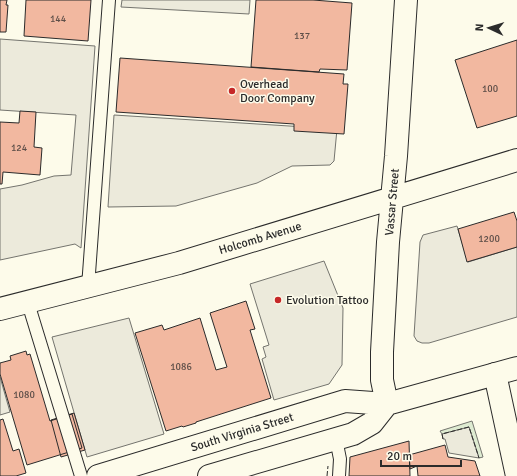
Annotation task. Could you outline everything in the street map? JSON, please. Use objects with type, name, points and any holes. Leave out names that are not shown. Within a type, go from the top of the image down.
[{"type":"street","name":"Vassar Street","points":[[387,404],[382,380],[382,352],[406,0]]},
{"type":"street","name":"Holcomb Avenue","points":[[0,309],[179,263],[517,160]]},
{"type":"street","name":"South Virginia Street","points":[[98,476],[345,401],[387,404],[517,368]]},
{"type":"street","points":[[495,374],[517,476]]},
{"type":"street","points":[[209,476],[353,434],[372,423],[387,404]]},
{"type":"lane","points":[[88,287],[109,0]]},
{"type":"lane","points":[[28,303],[81,476]]},
{"type":"lane","points":[[336,438],[340,459],[339,476]]},
{"type":"green space","points":[[472,421],[483,457],[479,458],[469,427],[442,434],[440,431]]},
{"type":"shaded area","points":[[122,0],[250,0],[249,14],[121,7]]},
{"type":"shaded area","points":[[0,39],[95,46],[81,248],[75,244],[0,260],[0,189],[22,185],[54,176],[71,175],[76,115],[0,110]]},
{"type":"shaded area","points":[[114,115],[337,129],[334,161],[330,165],[292,166],[257,183],[176,206],[108,207]]},
{"type":"shaded area","points":[[457,226],[468,262],[517,247],[517,317],[429,343],[422,343],[417,341],[414,336],[420,242],[423,235]]},
{"type":"shaded area","points":[[324,261],[343,308],[342,365],[329,384],[274,400],[262,359],[266,357],[263,347],[269,345],[250,284]]},
{"type":"shaded area","points":[[129,318],[164,434],[87,457],[52,337]]},
{"type":"shaded area","points":[[0,377],[10,412],[0,415]]},
{"type":"shaded area","points":[[469,427],[479,458],[449,453],[442,434]]},
{"type":"building","points":[[0,0],[7,0],[6,5],[8,5],[6,32],[0,32]]},
{"type":"building","points":[[26,0],[91,0],[88,41],[24,36]]},
{"type":"building","points":[[256,0],[313,0],[352,3],[347,70],[320,69],[319,72],[251,67]]},
{"type":"building","points":[[517,40],[517,116],[477,128],[455,60]]},
{"type":"building","name":"Overhead Door Company","points":[[120,58],[344,74],[343,84],[348,84],[344,134],[294,131],[294,124],[116,112]]},
{"type":"building","points":[[20,111],[36,112],[34,147],[42,148],[40,175],[3,172],[2,184],[0,184],[0,122],[19,123]]},
{"type":"building","points":[[514,212],[517,221],[517,247],[467,262],[458,229]]},
{"type":"building","points":[[246,301],[255,329],[250,330],[271,398],[196,423],[166,431],[135,333],[162,325],[164,330],[200,318],[216,370],[227,367],[210,313]]},
{"type":"building","points":[[26,351],[27,355],[30,354],[50,421],[72,414],[82,448],[27,465],[0,374],[0,363],[11,360],[10,356]]},
{"type":"building","points":[[74,413],[85,450],[61,457],[51,420]]},
{"type":"building","points":[[3,419],[13,451],[19,449],[26,473],[16,476],[0,476],[0,420]]},
{"type":"building","points":[[409,441],[410,476],[349,476],[350,457]]},
{"type":"building","points":[[445,445],[448,457],[475,461],[480,476],[418,476],[417,466],[410,469],[409,455]]},
{"type":"fence","points":[[443,439],[442,434],[469,427],[479,458]]},
{"type":"fence","points":[[327,476],[328,466]]},
{"type":"place","name":"Overhead Door Company","points":[[232,91]]},
{"type":"place","name":"Evolution Tattoo","points":[[278,300]]}]
